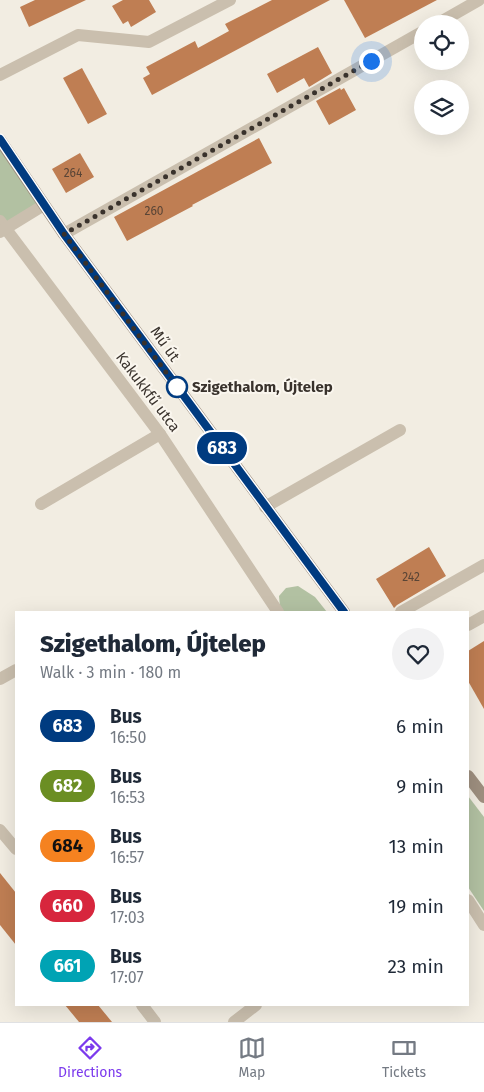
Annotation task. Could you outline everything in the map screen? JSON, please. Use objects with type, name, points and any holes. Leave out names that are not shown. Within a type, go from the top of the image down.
[{"type":"street","points":[[0,75],[78,35],[149,42],[230,0]]},
{"type":"street","points":[[453,15],[479,0]]},
{"type":"street","points":[[64,234],[414,37]]},
{"type":"street","name":"Mű út","points":[[0,140],[64,234],[343,611]]},
{"type":"street","points":[[2,228],[44,204]]},
{"type":"street","name":"Kakukkfű utca","points":[[2,228],[160,434],[277,611]]},
{"type":"street","points":[[265,507],[400,430]]},
{"type":"street","points":[[41,504],[160,434]]},
{"type":"street","points":[[403,611],[484,565]]},
{"type":"street","points":[[469,624],[484,616]]},
{"type":"street","points":[[0,679],[15,671]]},
{"type":"street","points":[[469,777],[484,797]]},
{"type":"street","points":[[0,830],[15,848]]},
{"type":"street","points":[[469,902],[484,925]]},
{"type":"street","points":[[143,1006],[155,1022]]},
{"type":"street","points":[[234,1022],[255,1006]]},
{"type":"green space","points":[[0,140],[44,205],[5,229],[0,221]]},
{"type":"green space","points":[[298,586],[315,597],[326,611],[283,611],[280,607],[279,596],[286,588]]},
{"type":"green space","points":[[469,797],[484,817],[484,911],[469,888]]},
{"type":"building","points":[[35,0],[86,0],[29,27],[20,7]]},
{"type":"building","points":[[123,0],[149,0],[156,12],[131,27],[128,21],[123,24],[112,6]]},
{"type":"building","points":[[272,0],[330,0],[152,95],[143,78],[150,74],[146,67],[195,41],[198,48],[229,31],[225,24]]},
{"type":"building","points":[[344,0],[437,0],[365,38]]},
{"type":"building","points":[[318,47],[332,73],[309,87],[304,78],[277,93],[267,74]]},
{"type":"building","points":[[82,68],[107,114],[88,124],[63,78]]},
{"type":"building","points":[[340,88],[341,90],[344,88],[356,110],[329,125],[316,101]]},
{"type":"building","points":[[259,138],[272,163],[127,241],[114,217]]},
{"type":"building","points":[[80,153],[94,177],[66,193],[52,169]]},
{"type":"building","points":[[429,547],[446,576],[394,608],[376,579]]},
{"type":"building","points":[[484,641],[484,709],[469,683],[469,650]]},
{"type":"building","points":[[0,873],[15,892],[15,944],[0,925]]},
{"type":"building","points":[[66,1006],[99,1006],[112,1022],[79,1022]]},
{"type":"bus line","name":"683","points":[[0,139],[64,234],[343,611]]},
{"type":"place","name":"Szigethalom, Újtelep","points":[[177,387]]},
{"type":"route","points":[[177,387],[182,394],[64,234],[371,61]]}]
